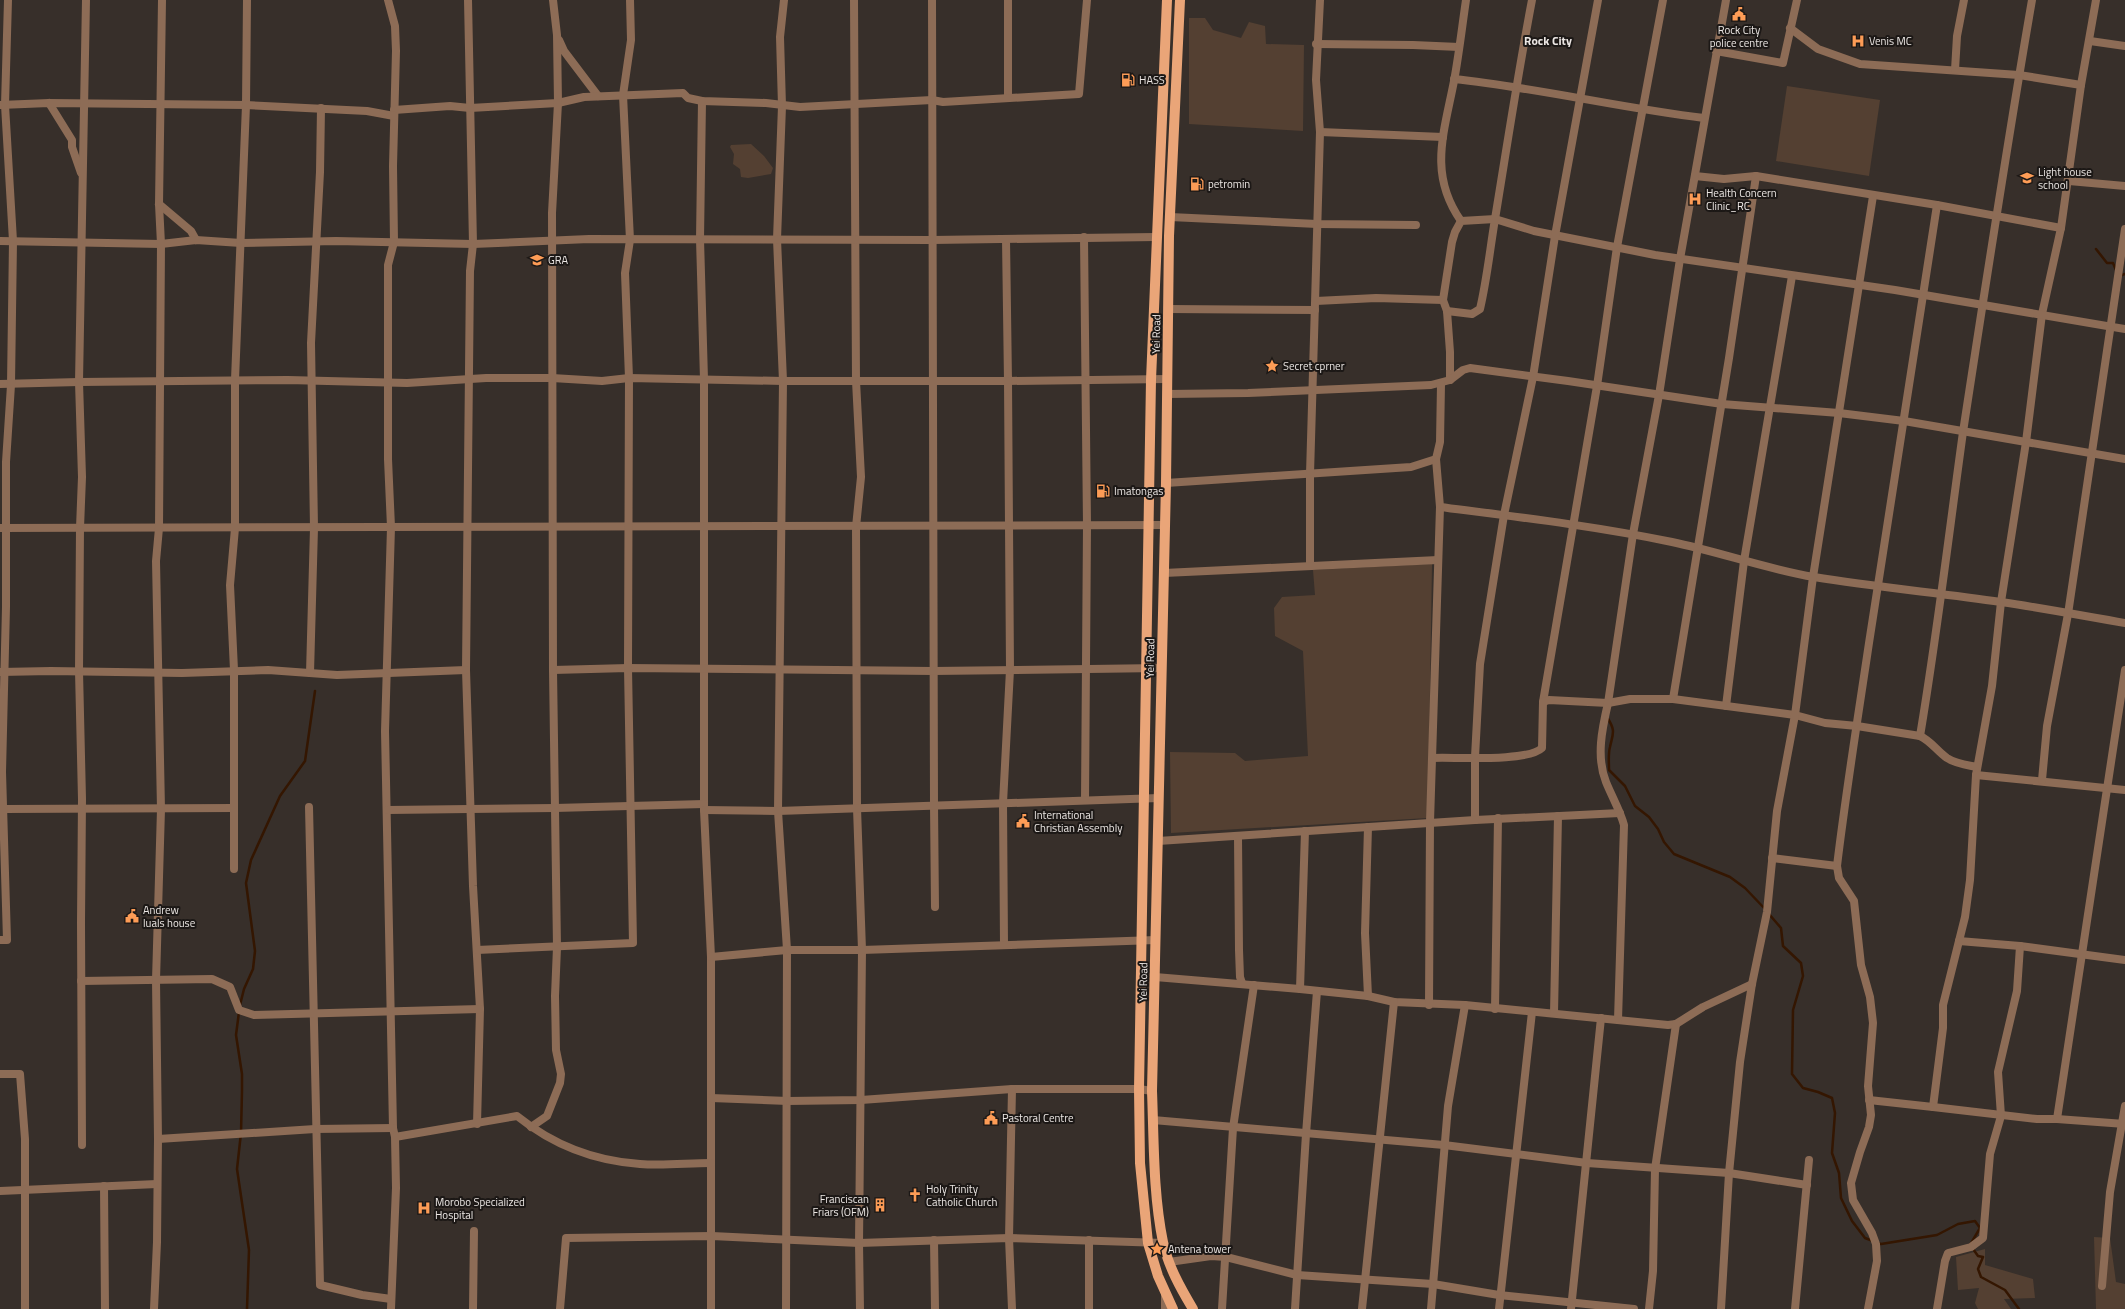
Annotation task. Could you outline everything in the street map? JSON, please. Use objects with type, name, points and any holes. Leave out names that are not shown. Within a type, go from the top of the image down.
[{"type":"main road","name":"Yei Road","points":[[1167,0],[1151,380],[1139,1089],[1140,1163],[1148,1243],[1165,1294],[1173,1309]]},
{"type":"main road","name":"Yei Road","points":[[1180,0],[1170,217],[1166,482],[1152,1091],[1156,1182],[1163,1243],[1169,1262],[1193,1309]]},
{"type":"street","points":[[0,940],[7,940],[2,672],[6,607],[2,528],[11,385],[13,241],[3,105],[8,0]]},
{"type":"street","points":[[82,1145],[82,809],[79,671],[80,528],[82,478],[79,382],[86,0]]},
{"type":"street","points":[[154,1309],[158,1139],[156,980],[161,809],[157,699],[159,672],[156,560],[159,528],[161,244],[159,204],[162,0]]},
{"type":"street","points":[[234,869],[234,670],[230,585],[235,528],[235,380],[246,105],[247,0]]},
{"type":"street","points":[[388,0],[395,26],[396,45],[394,113],[394,242],[388,265],[388,459],[391,527],[385,731],[396,1188],[391,1309]]},
{"type":"street","points":[[468,0],[473,244],[470,271],[469,527],[466,670],[480,1009],[477,1124]]},
{"type":"street","points":[[531,1128],[547,1116],[560,1083],[556,1033],[557,947],[553,670],[552,378],[552,213],[558,103],[557,35],[553,0]]},
{"type":"street","points":[[477,950],[633,943],[628,668],[629,378],[625,273],[630,240],[623,95],[631,40],[630,0]]},
{"type":"street","points":[[784,0],[780,36],[782,106],[777,239],[783,381],[778,810],[787,950],[788,1101],[785,1238],[786,1309]]},
{"type":"street","points":[[854,0],[856,103],[856,381],[861,477],[856,527],[858,671],[857,808],[862,950],[859,1243],[860,1309]]},
{"type":"street","points":[[932,0],[933,671],[935,907]]},
{"type":"street","points":[[1008,0],[1008,98]]},
{"type":"street","points":[[3,105],[49,103],[246,105],[394,113],[450,106],[470,108],[558,103],[584,97],[598,96],[683,93],[688,98],[702,101],[766,103],[782,106],[812,107],[856,103],[932,100],[943,102],[1079,94],[1087,0]]},
{"type":"street","points":[[1310,566],[1310,474],[1316,310],[1320,132],[1316,80],[1316,44],[1320,0]]},
{"type":"street","points":[[1461,221],[1450,205],[1444,187],[1441,163],[1443,137],[1454,79],[1466,0]]},
{"type":"street","points":[[1446,311],[1472,314],[1480,309],[1485,290],[1515,86],[1532,0]]},
{"type":"street","points":[[1475,820],[1475,757],[1480,664],[1504,516],[1533,377],[1555,236],[1598,0]]},
{"type":"street","points":[[1433,758],[1511,757],[1538,752],[1542,748],[1543,702],[1597,386],[1617,247],[1644,110],[1663,0]]},
{"type":"street","points":[[1618,1020],[1624,825],[1606,782],[1601,763],[1602,729],[1608,704],[1633,534],[1659,395],[1680,259],[1726,0]]},
{"type":"street","points":[[1716,51],[1783,63],[1797,0]]},
{"type":"street","points":[[1955,70],[1957,36],[1964,0]]},
{"type":"street","points":[[1920,736],[1932,663],[1940,595],[1996,217],[2032,0]]},
{"type":"street","points":[[1933,1107],[1943,1028],[1943,1005],[1959,941],[1970,880],[1977,771],[1992,686],[2001,602],[2026,442],[2042,314],[2061,228],[2069,181],[2081,85],[2090,41],[2096,0]]},
{"type":"street","points":[[1790,28],[1818,49],[1860,64],[2019,75],[2081,85]]},
{"type":"street","points":[[557,35],[564,51],[598,96]]},
{"type":"street","points":[[2090,41],[2125,46]]},
{"type":"street","points":[[1316,44],[1459,47]]},
{"type":"street","points":[[1454,79],[1515,86],[1644,110],[1704,118]]},
{"type":"street","points":[[702,101],[700,239],[704,379],[702,527],[704,807],[711,957],[711,1309]]},
{"type":"street","points":[[49,103],[72,140],[72,147],[83,177]]},
{"type":"street","points":[[310,673],[314,528],[313,380],[311,343],[315,242],[320,172],[321,108]]},
{"type":"street","points":[[1320,132],[1443,137]]},
{"type":"street","points":[[1695,176],[1724,179],[1756,176],[1873,196],[1937,205],[2061,228]]},
{"type":"street","points":[[1673,699],[1722,404],[1756,176]]},
{"type":"street","points":[[2069,181],[2125,186]]},
{"type":"street","points":[[1721,1309],[1729,1173],[1740,1062],[1752,984],[1767,912],[1777,811],[1795,715],[1813,577],[1873,196]]},
{"type":"street","points":[[159,204],[191,231],[196,240]]},
{"type":"street","points":[[1868,1309],[1877,1261],[1876,1244],[1872,1233],[1853,1200],[1851,1183],[1869,1127],[1871,1115],[1868,1086],[1873,1042],[1872,1010],[1861,965],[1854,901],[1839,878],[1837,866],[1878,585],[1904,421],[1921,296],[1937,205]]},
{"type":"street","points":[[1170,217],[1317,224],[1416,225]]},
{"type":"street","points":[[1461,221],[1495,219],[1555,236],[1680,259],[1743,270],[1895,290],[1983,307],[2042,314],[2125,329]]},
{"type":"street","points":[[1450,380],[1446,311],[1443,300],[1452,242],[1461,221]]},
{"type":"street","points":[[2042,780],[2047,726],[2068,614],[2125,230]]},
{"type":"street","points":[[0,241],[161,244],[196,240],[241,243],[394,242],[473,244],[553,240],[932,240],[1156,237]]},
{"type":"street","points":[[1084,238],[1087,526],[1085,800]]},
{"type":"street","points":[[1004,945],[1003,803],[1010,670],[1006,239]]},
{"type":"street","points":[[1726,706],[1744,561],[1771,408],[1792,276]]},
{"type":"street","points":[[1316,301],[1376,298],[1443,300]]},
{"type":"street","points":[[1168,309],[1316,310]]},
{"type":"street","points":[[1167,394],[1313,390],[1441,384],[1450,380],[1463,370],[1470,368],[1722,404],[1839,413],[1904,421],[2092,455],[2125,459]]},
{"type":"street","points":[[0,384],[235,380],[313,380],[388,383],[470,379],[552,378],[602,381],[629,378],[783,381],[1085,381],[1167,379]]},
{"type":"street","points":[[1429,1005],[1430,822],[1440,507],[1436,459],[1440,442],[1441,384]]},
{"type":"street","points":[[1166,482],[1412,467],[1436,459]]},
{"type":"street","points":[[1440,507],[1573,524],[1633,534],[1699,548],[1744,561],[1813,577],[2001,602],[2125,623]]},
{"type":"street","points":[[2,528],[856,527],[1165,525]]},
{"type":"street","points":[[1164,573],[1438,560]]},
{"type":"street","points":[[553,670],[628,668],[780,671],[933,671],[1162,668]]},
{"type":"street","points":[[2,672],[79,671],[182,673],[234,670],[293,671],[336,675],[466,670]]},
{"type":"street","points":[[2057,1119],[2125,670]]},
{"type":"street","points":[[1543,702],[1562,700],[1608,704],[1630,699],[1673,699],[1795,715],[1825,723],[1857,726],[1920,736],[1929,740],[1946,757],[1977,771],[2125,790]]},
{"type":"street","points":[[388,810],[471,810],[630,805],[778,810],[1159,798]]},
{"type":"street","points":[[309,807],[315,1015],[315,1129],[320,1285],[362,1295],[391,1299]]},
{"type":"street","points":[[4,809],[234,808]]},
{"type":"street","points":[[1158,841],[1238,837],[1430,822],[1620,813]]},
{"type":"street","points":[[1554,1013],[1558,816]]},
{"type":"street","points":[[1495,1009],[1498,818]]},
{"type":"street","points":[[1368,827],[1366,934],[1368,996]]},
{"type":"street","points":[[1300,989],[1305,831]]},
{"type":"street","points":[[1238,837],[1238,950],[1240,977],[1242,983]]},
{"type":"street","points":[[1772,858],[1837,866]]},
{"type":"street","points":[[711,957],[787,950],[862,950],[1156,940]]},
{"type":"street","points":[[1959,941],[2020,946],[2125,960]]},
{"type":"street","points":[[1937,1309],[1945,1261],[1948,1253],[1971,1247],[1983,1238],[1990,1154],[2001,1116],[1998,1072],[2017,990],[2020,946]]},
{"type":"street","points":[[1155,977],[1242,983],[1368,996],[1394,1002],[1429,1005],[1465,1005],[1495,1009],[1554,1013],[1646,1024],[1676,1024],[1703,1006],[1752,984]]},
{"type":"street","points":[[81,981],[212,979],[230,988],[239,1010],[254,1015],[391,1013],[480,1009]]},
{"type":"street","points":[[1222,1309],[1233,1128],[1254,985]]},
{"type":"street","points":[[1295,1309],[1317,991]]},
{"type":"street","points":[[1362,1309],[1394,1002]]},
{"type":"street","points":[[1431,1309],[1448,1106],[1465,1005]]},
{"type":"street","points":[[1499,1309],[1532,1012]]},
{"type":"street","points":[[1571,1305],[1601,1018]]},
{"type":"street","points":[[1649,1309],[1653,1271],[1655,1169],[1676,1024]]},
{"type":"street","points":[[0,1074],[20,1074],[25,1139],[26,1309]]},
{"type":"street","points":[[711,1098],[788,1101],[861,1100],[1012,1089],[1139,1089],[1152,1091]]},
{"type":"street","points":[[1012,1089],[1009,1238],[1012,1309]]},
{"type":"street","points":[[1869,1100],[2001,1116],[2124,1124]]},
{"type":"street","points":[[2102,1286],[2110,1192],[2124,1124],[2125,1106]]},
{"type":"street","points":[[158,1139],[315,1129],[394,1132],[477,1124],[517,1116],[531,1128],[592,1157],[641,1164],[711,1163]]},
{"type":"street","points":[[1153,1120],[1444,1145],[1587,1163],[1655,1169],[1729,1173],[1807,1184]]},
{"type":"street","points":[[1795,1309],[1809,1160]]},
{"type":"street","points":[[0,1191],[157,1184]]},
{"type":"street","points":[[104,1186],[105,1309]]},
{"type":"street","points":[[473,1309],[474,1231]]},
{"type":"street","points":[[560,1309],[566,1238],[712,1236],[785,1238],[859,1243],[1009,1238],[1163,1243]]},
{"type":"street","points":[[934,1240],[935,1309]]},
{"type":"street","points":[[1089,1240],[1089,1309]]},
{"type":"street","points":[[1169,1262],[1211,1256],[1226,1257],[1297,1275],[1365,1278],[1433,1284],[1571,1305],[1634,1309]]},
{"type":"street","points":[[1165,1294],[1165,1309]]},
{"type":"shaded area","points":[[1189,18],[1205,18],[1213,30],[1241,38],[1249,22],[1265,26],[1266,44],[1304,45],[1303,131],[1189,124]]},
{"type":"shaded area","points":[[1787,86],[1880,100],[1869,176],[1776,161]]},
{"type":"shaded area","points":[[751,144],[764,156],[773,168],[771,174],[748,178],[741,177],[740,169],[733,164],[734,154],[730,147],[731,145]]},
{"type":"shaded area","points":[[1432,564],[1428,818],[1171,833],[1170,752],[1235,753],[1245,761],[1308,756],[1303,651],[1275,636],[1274,608],[1282,597],[1315,595],[1313,570]]},
{"type":"shaded area","points":[[2094,1237],[2110,1238],[2116,1282],[2125,1284],[2125,1309],[2096,1309]]},
{"type":"shaded area","points":[[1985,1249],[1985,1265],[2033,1279],[2035,1298],[2004,1299],[2011,1309],[1978,1309],[1975,1303],[1979,1288],[1958,1290],[1956,1257]]},
{"type":"waterway","points":[[2096,249],[2107,263],[2113,263],[2116,270]]},
{"type":"waterway","points":[[2119,276],[2125,274]]},
{"type":"waterway","points":[[240,1005],[244,989],[253,969],[255,951],[246,883],[251,860],[280,796],[305,761],[315,691]]},
{"type":"waterway","points":[[1607,717],[1613,729],[1609,753],[1609,770],[1625,786],[1635,806],[1649,817],[1658,829],[1664,842],[1674,854],[1730,877],[1745,888],[1766,910]]},
{"type":"waterway","points":[[1769,914],[1781,928],[1783,946],[1801,963],[1803,976],[1793,1010],[1792,1074],[1803,1088],[1832,1098],[1835,1113],[1832,1153],[1839,1173],[1841,1198],[1852,1221],[1865,1238],[1873,1241]]},
{"type":"waterway","points":[[239,1012],[236,1035],[242,1074],[242,1091],[241,1133],[237,1169],[249,1250],[247,1309]]},
{"type":"waterway","points":[[1878,1243],[1881,1244],[1937,1235],[1958,1224],[1975,1221],[1980,1228],[1970,1245]]},
{"type":"waterway","points":[[1973,1249],[1978,1256],[1983,1257],[1978,1269],[1981,1277],[2005,1290],[2019,1309]]},
{"type":"place","name":"Rock City police centre","points":[[1739,14]]},
{"type":"place","name":"Venis MC","points":[[1858,41]]},
{"type":"place","name":"HASS","points":[[1128,80]]},
{"type":"place","name":"Light house school","points":[[2027,178]]},
{"type":"place","name":"petromin","points":[[1197,184]]},
{"type":"place","name":"Health Concern Clinic_RC","points":[[1695,199]]},
{"type":"place","name":"GRA","points":[[537,260]]},
{"type":"place","name":"Secret cprner","points":[[1272,366]]},
{"type":"place","name":"Imatongas","points":[[1103,491]]},
{"type":"place","name":"International Christian Assembly","points":[[1023,821]]},
{"type":"place","name":"Andrew luals house","points":[[132,916]]},
{"type":"place","name":"Pastoral Centre","points":[[991,1118]]},
{"type":"place","name":"Holy Trinity Catholic Church","points":[[915,1195]]},
{"type":"place","name":"Franciscan Friars (OFM)","points":[[880,1205]]},
{"type":"place","name":"Morobo Specialized Hospital","points":[[424,1208]]},
{"type":"place","name":"Antena tower","points":[[1157,1249]]},
{"type":"district","name":"Rock City","points":[[1548,40]]}]
